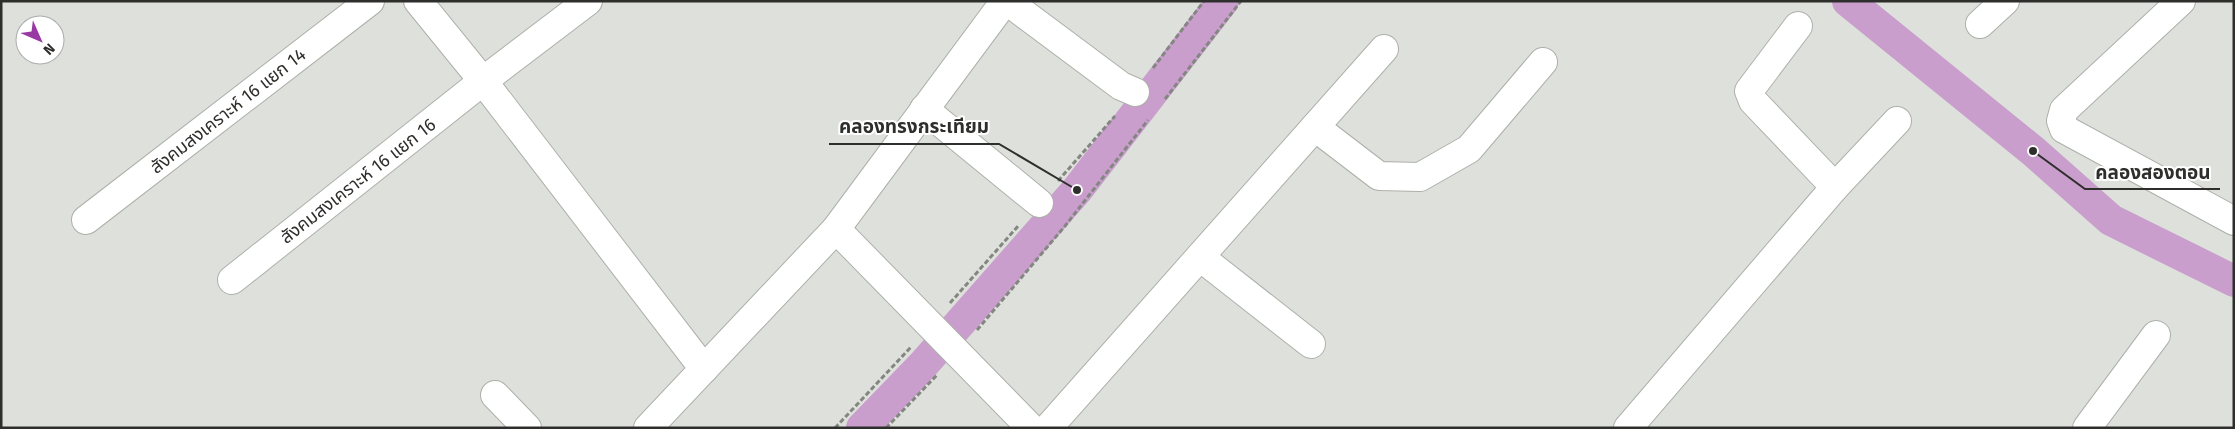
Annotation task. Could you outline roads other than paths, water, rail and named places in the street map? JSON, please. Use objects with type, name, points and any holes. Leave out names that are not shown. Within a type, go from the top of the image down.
[{"type":"street","name":"สังคมสงเคราะห์ 16 แยก 14","points":[[86,220],[370,1]]},
{"type":"street","points":[[418,1],[483,81],[704,369]]},
{"type":"street","name":"สังคมสงเคราะห์ 16 แยก 16","points":[[232,280],[483,81],[588,1]]},
{"type":"street","points":[[648,428],[836,229],[1006,1],[1121,86],[1135,92]]},
{"type":"street","points":[[1980,24],[2005,1]]},
{"type":"street","points":[[2181,1],[2064,110],[2061,121],[2064,129],[2234,221]]},
{"type":"street","points":[[1798,26],[1749,91],[1753,100],[1835,187]]},
{"type":"street","points":[[1048,428],[1384,49]]},
{"type":"street","points":[[1315,128],[1379,176],[1420,177],[1469,149],[1543,62]]},
{"type":"street","points":[[924,109],[1039,203]]},
{"type":"street","points":[[1628,428],[1835,187],[1897,121]]},
{"type":"street","points":[[836,229],[1031,428]]},
{"type":"street","points":[[1200,256],[1311,344]]},
{"type":"street","points":[[2087,428],[2156,335]]},
{"type":"street","points":[[495,395],[527,428]]},
{"type":"waterway","points":[[862,428],[922,366],[1077,190],[1223,1]]},
{"type":"waterway","points":[[1848,1],[2033,151],[2111,220],[2234,281]]},
{"type":"place","name":"คลองสองตอน","points":[[2033,151]]},
{"type":"place","name":"คลองทรงกระเทียม","points":[[1077,190]]}]
